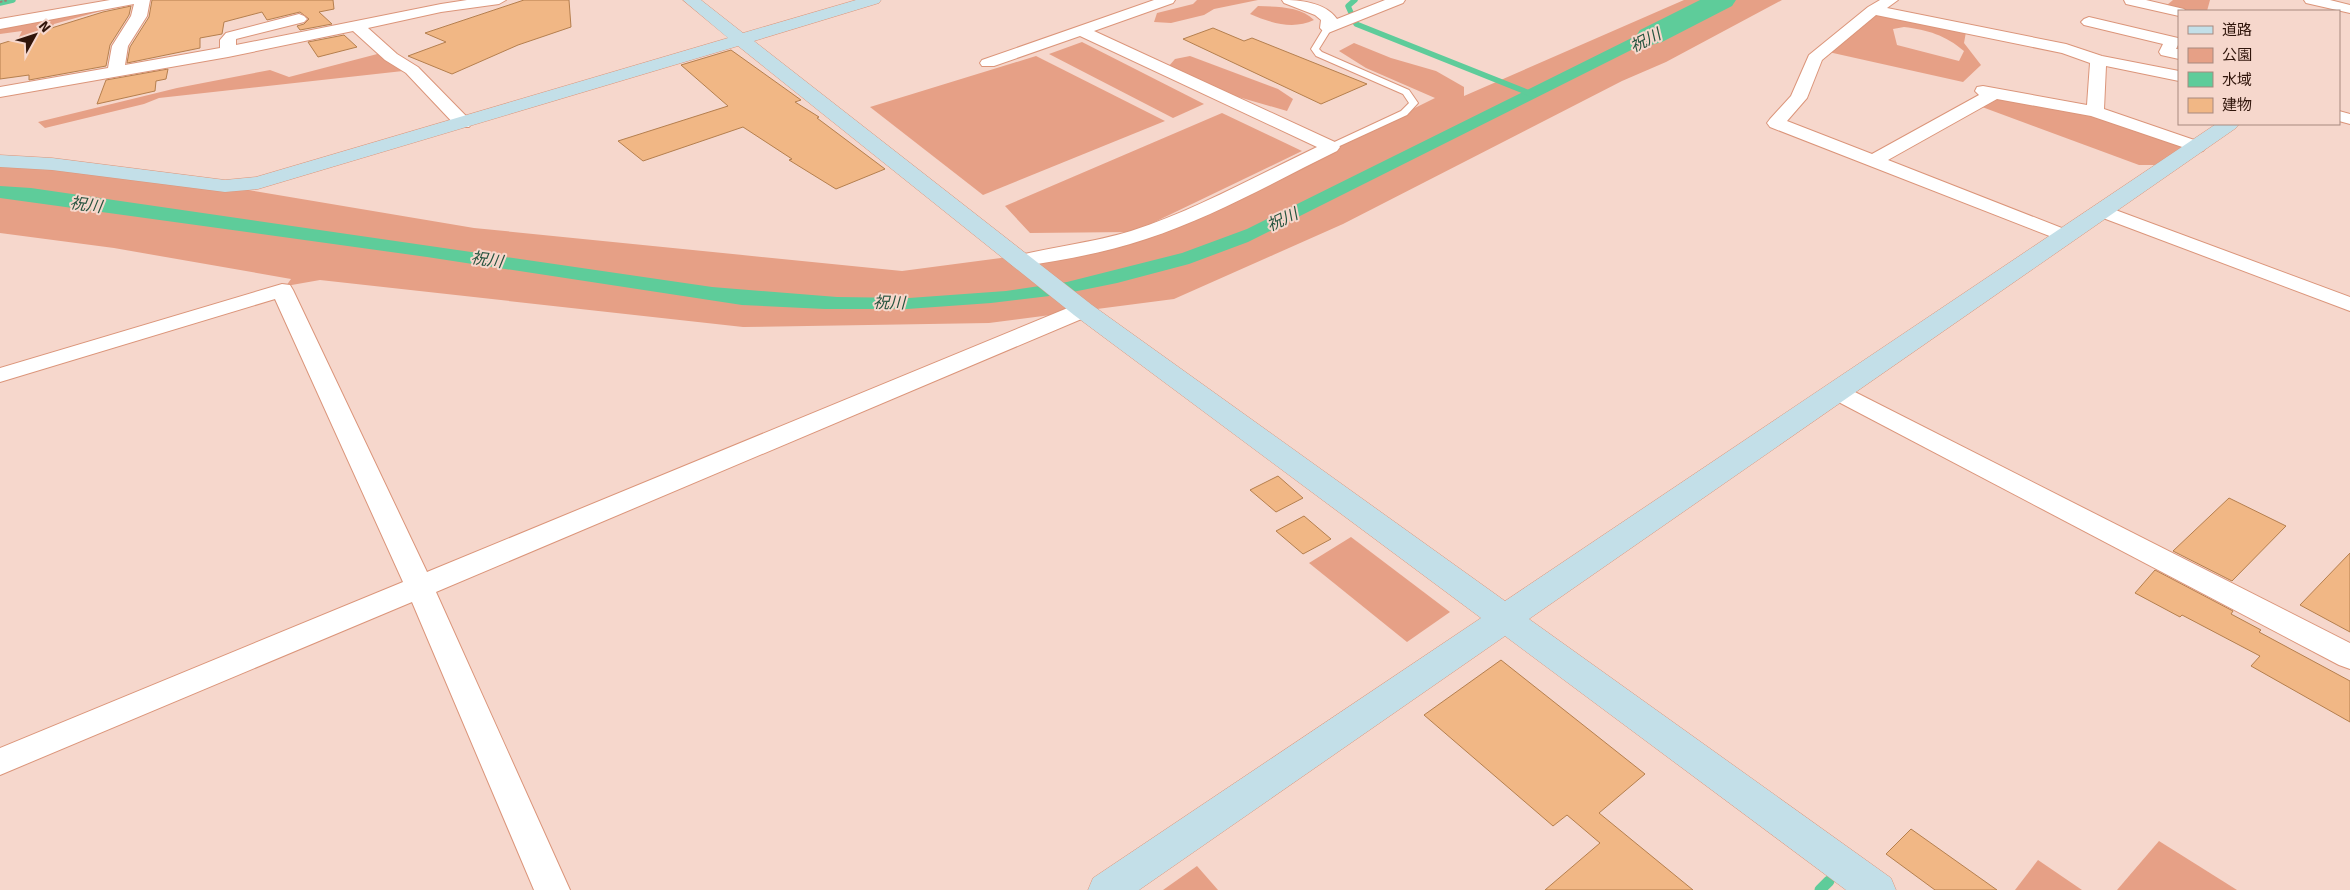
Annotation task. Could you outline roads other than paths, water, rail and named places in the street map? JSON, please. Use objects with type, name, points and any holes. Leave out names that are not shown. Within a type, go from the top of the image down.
[{"type":"street","points":[[0,24],[135,0]]},
{"type":"street","points":[[116,71],[120,46],[139,16],[143,0]]},
{"type":"street","points":[[0,92],[228,52],[356,26],[443,4],[499,0]]},
{"type":"street","points":[[691,0],[1083,310],[1505,618],[1868,888]]},
{"type":"street","points":[[0,161],[52,164],[225,186],[242,185],[277,178],[873,0]]},
{"type":"street","points":[[988,62],[1168,0]]},
{"type":"street","points":[[1289,0],[1320,12],[1329,19],[1328,28],[1398,0]]},
{"type":"street","points":[[1891,0],[1873,10],[1815,58],[1799,98],[1776,123],[2065,236]]},
{"type":"street","points":[[2310,0],[2350,9]]},
{"type":"street","points":[[2131,1],[2178,12]]},
{"type":"street","points":[[1873,10],[2066,49],[2098,60],[2178,76]]},
{"type":"street","points":[[228,52],[228,40],[231,36],[299,19]]},
{"type":"street","points":[[2089,22],[2172,41],[2167,52],[2178,54]]},
{"type":"street","points":[[356,26],[391,57],[412,70],[463,123]]},
{"type":"street","points":[[1080,30],[1331,147]]},
{"type":"street","points":[[2095,112],[2098,60]]},
{"type":"street","points":[[1873,161],[1989,92],[2095,112],[2196,147]]},
{"type":"street","points":[[1107,890],[2227,125]]},
{"type":"street","points":[[1026,266],[1138,234],[1197,211],[1331,147]]},
{"type":"street","points":[[2102,211],[2350,304]]},
{"type":"street","points":[[0,375],[282,290],[420,588],[552,890]]},
{"type":"street","points":[[0,762],[1083,310]]},
{"type":"street","points":[[1837,392],[2350,657]]},
{"type":"lane","points":[[1328,28],[1315,49],[1319,54],[1406,92],[1414,103],[1404,113],[1331,147]]},
{"type":"water","points":[[1708,0],[1713,9],[1248,242],[1189,264],[1117,283],[1058,295],[991,303],[907,309],[825,309],[742,305],[427,257],[0,198],[0,186],[31,188],[712,287],[837,297],[909,298],[1006,291],[1067,282],[1182,253],[1247,229]]},
{"type":"waterway","points":[[0,3],[13,0]]},
{"type":"waterway","points":[[1355,0],[1348,6],[1356,24],[1534,95]]},
{"type":"waterway","name":"祝川","points":[[1651,36],[1722,0]]},
{"type":"waterway","points":[[1820,890],[1829,881]]}]
